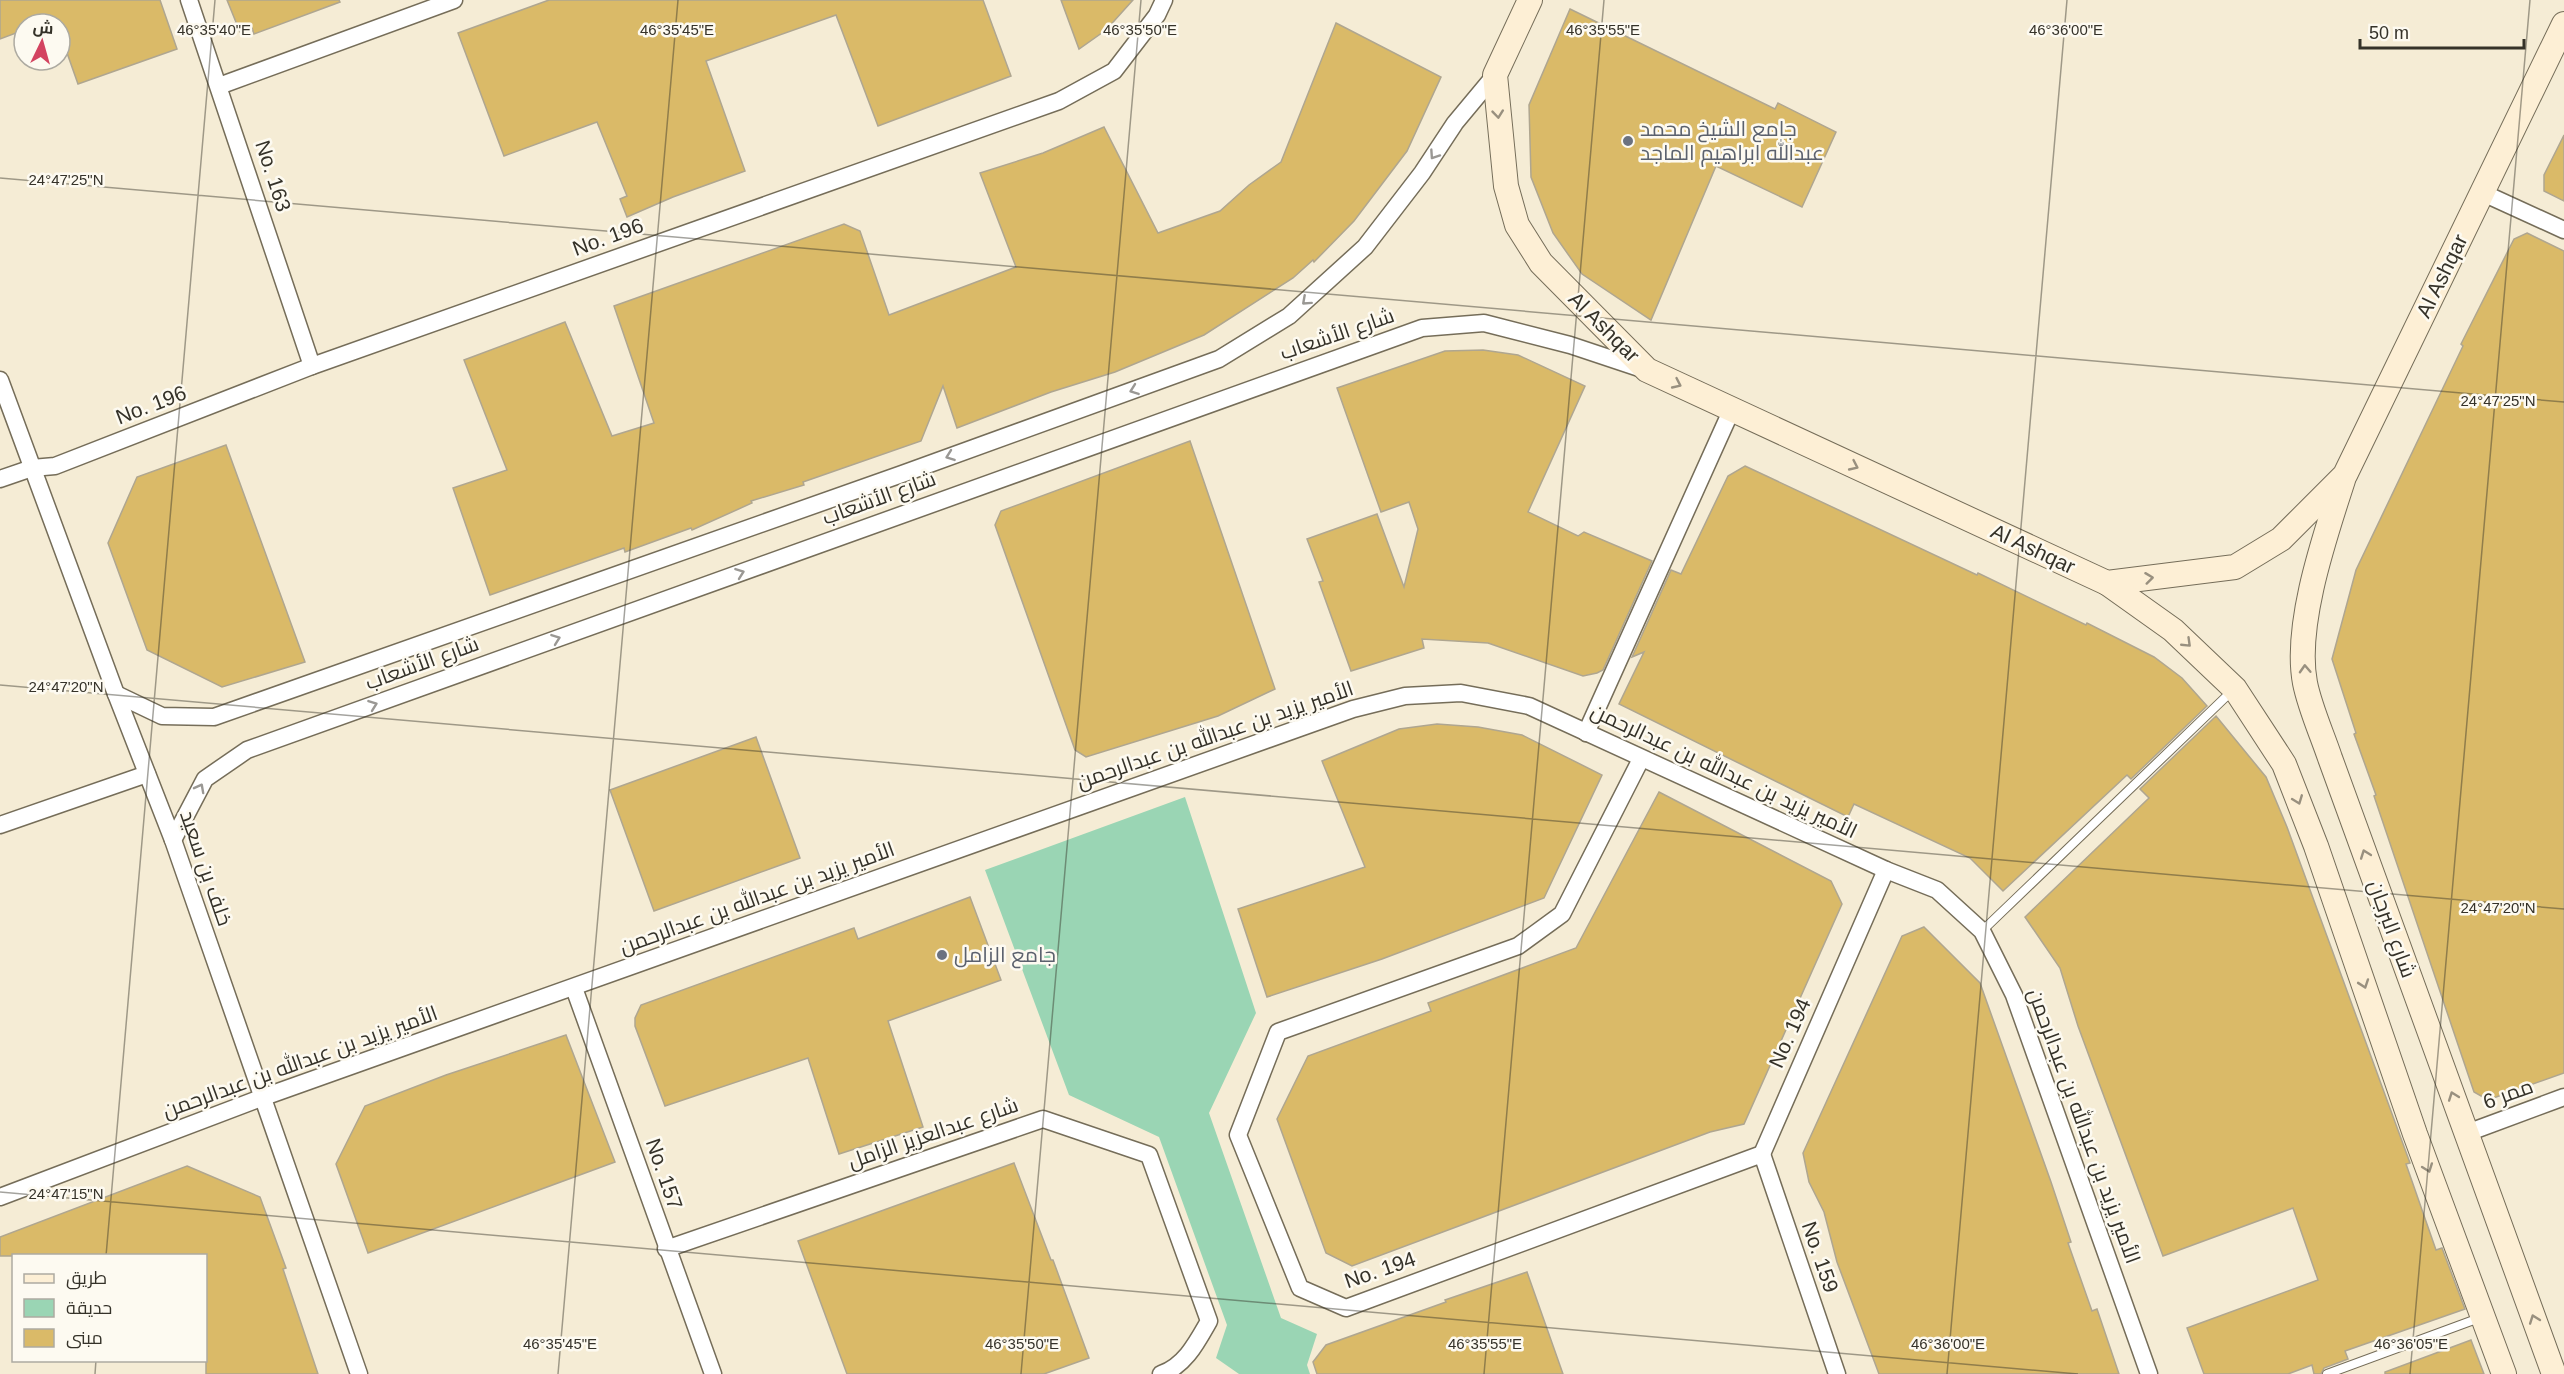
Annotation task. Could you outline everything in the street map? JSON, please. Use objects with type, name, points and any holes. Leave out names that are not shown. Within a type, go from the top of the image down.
[{"type":"street","name":"No. 163","points":[[189,0],[312,366]]},
{"type":"street","points":[[219,86],[454,0]]},
{"type":"street","name":"No. 196","points":[[0,479],[32,468],[55,466],[312,366],[1059,101],[1114,71],[1157,15],[1164,0]]},
{"type":"street","points":[[1495,75],[1530,0]]},
{"type":"street","name":"Al Ashqar","points":[[1495,75],[1506,186],[1517,225],[1541,263],[1647,370],[2107,583],[2235,567],[2281,539],[2344,476],[2564,24]]},
{"type":"street","name":"شارع الأشعاب","points":[[116,694],[162,716],[214,717],[880,482],[1219,359],[1289,316],[1365,247],[1408,192],[1455,123],[1495,75]]},
{"type":"street","points":[[2483,193],[2564,230]]},
{"type":"street","name":"شارع الأشعاب","points":[[173,840],[204,779],[247,750],[1422,328],[1484,324],[1570,345],[1647,370]]},
{"type":"street","name":"خلف بن سعيد","points":[[0,380],[116,694],[173,840],[359,1374]]},
{"type":"street","points":[[1586,733],[1732,409]]},
{"type":"street","name":"شارع البرجان","points":[[2344,476],[2320,553],[2303,639],[2305,683],[2330,758],[2554,1374]]},
{"type":"street","name":"شارع البرجان","points":[[2107,583],[2173,630],[2235,689],[2284,764],[2316,846],[2411,1123],[2504,1374]]},
{"type":"street","name":"الأمير يزيد بن عبدالله بن عبدالرحمن","points":[[0,1197],[261,1098],[1353,709],[1405,696],[1461,693],[1529,706],[1886,870],[1937,890],[1982,931],[2014,995],[2149,1374]]},
{"type":"street","name":"No. 194","points":[[1641,759],[1562,915],[1518,946],[1278,1032],[1238,1135],[1300,1288],[1346,1308],[1762,1154],[1886,870]]},
{"type":"street","points":[[0,825],[147,774]]},
{"type":"street","name":"No. 157","points":[[574,988],[666,1249],[713,1374]]},
{"type":"street","name":"ممر 6","points":[[2467,1133],[2564,1097]]},
{"type":"street","name":"شارع عبدالعزيز الزامل","points":[[666,1249],[1043,1119],[1149,1155],[1209,1321],[1192,1351],[1169,1371],[1161,1374]]},
{"type":"street","name":"No. 159","points":[[1762,1154],[1837,1374]]},
{"type":"lane","points":[[1982,931],[2235,689]]},
{"type":"lane","points":[[2327,1374],[2483,1317]]},
{"type":"green space","points":[[1185,797],[1256,1013],[1209,1113],[1281,1318],[1317,1334],[1307,1365],[1310,1374],[1239,1374],[1216,1358],[1227,1325],[1159,1137],[1069,1095],[985,870]]},
{"type":"building","points":[[0,0],[160,0],[177,49],[78,84],[72,67],[72,12],[12,12],[12,34],[0,39]]},
{"type":"building","points":[[227,0],[339,0],[340,2],[254,34],[252,28],[240,32]]},
{"type":"building","points":[[549,0],[983,0],[1011,76],[878,126],[836,15],[706,61],[745,171],[673,197],[627,217],[620,199],[627,196],[597,122],[504,156],[458,33]]},
{"type":"building","points":[[1061,0],[1133,0],[1106,30],[1079,49]]},
{"type":"building","name":"جامع الشيخ محمد عبدالله ابراهيم الماجد","points":[[1570,9],[1775,109],[1778,103],[1836,132],[1802,207],[1716,166],[1651,320],[1582,274],[1553,233],[1531,177],[1529,105]]},
{"type":"building","points":[[1336,23],[1441,77],[1407,151],[1354,221],[1314,262],[1313,260],[1293,278],[1204,335],[1115,372],[1051,392],[957,428],[943,386],[921,441],[803,482],[804,485],[751,501],[752,503],[692,530],[691,528],[625,552],[624,548],[490,595],[453,488],[507,470],[464,360],[565,322],[612,436],[654,423],[614,306],[844,224],[860,231],[889,315],[1016,267],[980,173],[1043,153],[1104,127],[1158,233],[1220,211],[1249,185],[1281,162]]},
{"type":"building","points":[[2564,135],[2564,201],[2544,191],[2544,175]]},
{"type":"building","points":[[2527,233],[2564,251],[2564,1073],[2488,1100],[2474,1092],[2374,796],[2376,795],[2354,734],[2356,733],[2332,659],[2356,570],[2463,346],[2461,344],[2514,239]]},
{"type":"building","points":[[1483,350],[1518,355],[1585,386],[1528,512],[1578,536],[1584,532],[1652,561],[1603,670],[1597,673],[1583,676],[1488,643],[1422,639],[1424,648],[1351,671],[1319,582],[1323,581],[1307,539],[1377,514],[1404,587],[1418,529],[1409,502],[1381,512],[1337,388],[1445,351]]},
{"type":"building","points":[[1190,441],[1275,689],[1218,716],[1086,757],[1075,750],[995,525],[1001,511]]},
{"type":"building","points":[[226,445],[305,662],[222,687],[147,650],[108,543],[137,477]]},
{"type":"building","points":[[1745,466],[1977,575],[1978,573],[2086,625],[2087,623],[2154,657],[2182,678],[2207,706],[2131,779],[2127,775],[2003,891],[1970,858],[1854,804],[1848,817],[1619,704],[1644,652],[1632,657],[1671,570],[1681,574],[1728,476]]},
{"type":"building","points":[[2216,716],[2266,777],[2287,827],[2410,1163],[2406,1164],[2436,1250],[2442,1248],[2465,1309],[2345,1351],[2348,1359],[2324,1368],[2321,1374],[2314,1374],[2312,1365],[2288,1374],[2204,1374],[2187,1328],[2318,1280],[2293,1208],[2163,1256],[2078,1026],[2060,968],[2025,917],[2149,798],[2140,789]]},
{"type":"building","points":[[1437,724],[1478,727],[1522,735],[1602,775],[1544,898],[1382,959],[1267,997],[1238,909],[1365,867],[1322,761],[1399,729]]},
{"type":"building","points":[[756,737],[800,858],[654,911],[610,790]]},
{"type":"building","points":[[1659,792],[1831,881],[1842,904],[1744,1124],[1710,1132],[1352,1266],[1326,1253],[1277,1119],[1308,1056],[1431,1011],[1428,1003],[1576,948]]},
{"type":"building","points":[[970,897],[1001,980],[888,1021],[923,1127],[839,1154],[808,1058],[665,1106],[635,1026],[635,1018],[641,1005],[854,928],[858,939]]},
{"type":"building","points":[[1924,927],[1980,983],[2051,1182],[2071,1242],[2068,1243],[2092,1311],[2097,1309],[2119,1374],[1879,1374],[1837,1262],[1824,1212],[1809,1182],[1803,1153],[1902,936]]},
{"type":"building","points":[[566,1035],[615,1162],[368,1253],[336,1164],[365,1106],[446,1075]]},
{"type":"building","points":[[1014,1163],[1089,1358],[1044,1374],[847,1374],[798,1241]]},
{"type":"building","points":[[187,1166],[260,1197],[286,1268],[283,1269],[318,1374],[206,1374],[207,1254],[12,1254],[12,1256],[0,1256],[0,1237]]},
{"type":"building","points":[[1527,1272],[1563,1374],[1317,1374],[1313,1362],[1326,1345]]},
{"type":"building","points":[[2471,1340],[2484,1374],[2385,1374],[2385,1372]]},
{"type":"place","name":"جامع الشيخ محمد عبدالله ابراهيم الماجد","points":[[1628,141]]},
{"type":"place","name":"جامع الزامل","points":[[942,955]]}]
